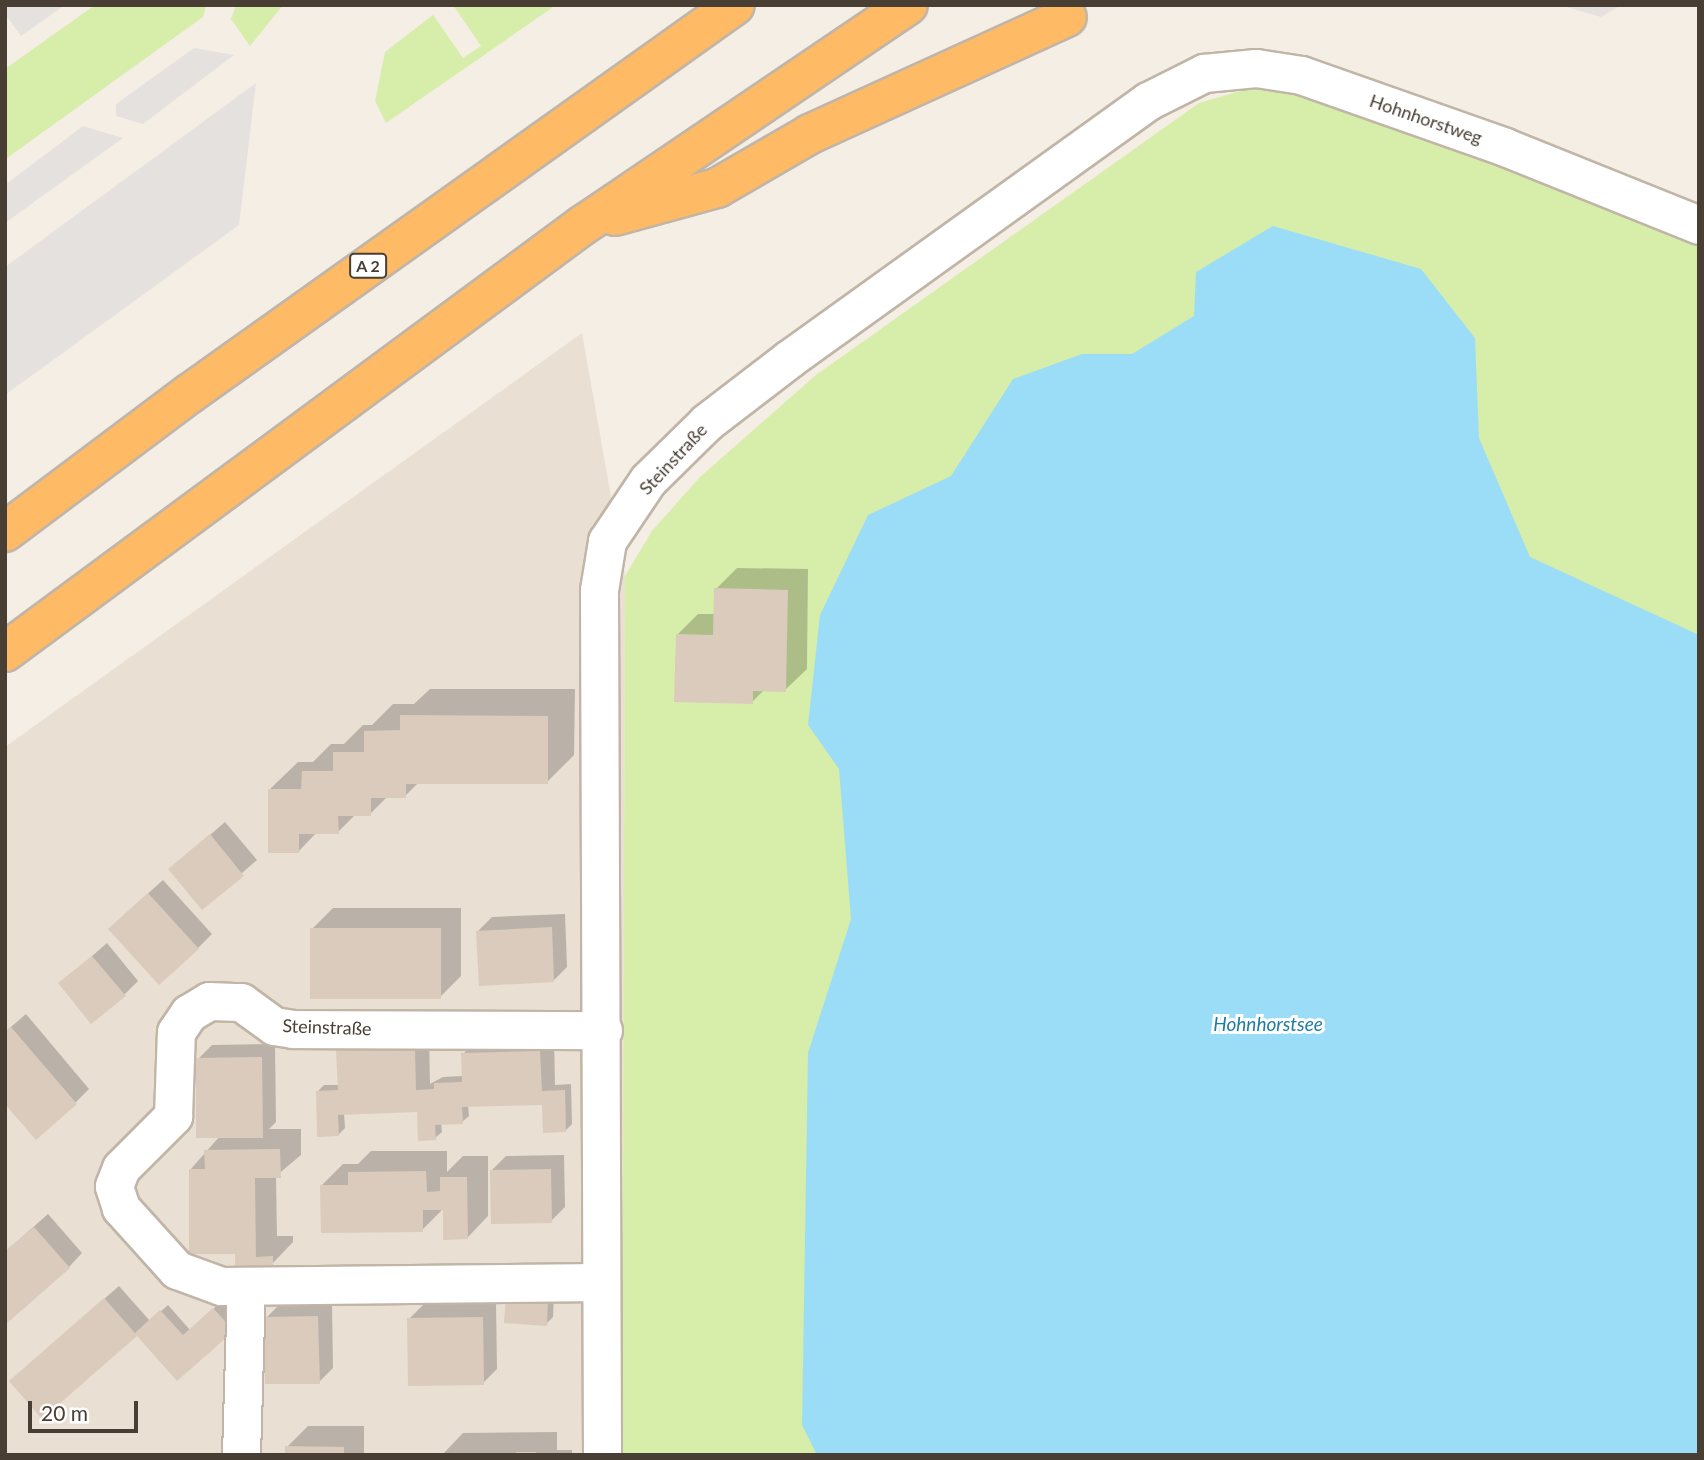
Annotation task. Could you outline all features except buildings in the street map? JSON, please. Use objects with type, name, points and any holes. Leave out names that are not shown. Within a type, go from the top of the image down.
[{"type":"highway","name":"A 2","points":[[5,532],[189,394],[735,5]]},
{"type":"highway","points":[[5,652],[583,225],[908,5]]},
{"type":"highway","points":[[583,225],[717,188],[810,134],[1067,17]]},
{"type":"street","name":"Hohnhorstweg","points":[[1148,101],[1204,73],[1256,68],[1301,75],[1505,147],[1699,225]]},
{"type":"street","name":"Steinstraße","points":[[602,1455],[603,1030],[599,590],[607,541],[648,480],[707,422],[1148,101]]},
{"type":"street","name":"Steinstraße","points":[[601,1282],[221,1286],[177,1270],[121,1208],[114,1186],[121,1168],[173,1116],[176,1032],[189,1013],[209,1001],[242,1002],[274,1026],[292,1029],[603,1030]]},
{"type":"street","points":[[241,1455],[246,1286]]},
{"type":"shaded area","points":[[6,5],[65,5],[21,36],[5,14]]},
{"type":"shaded area","points":[[1560,5],[1621,5],[1601,17]]},
{"type":"shaded area","points":[[194,48],[234,55],[143,124],[116,116],[116,104]]},
{"type":"shaded area","points":[[256,83],[239,225],[5,395],[5,267]]},
{"type":"shaded area","points":[[83,126],[123,138],[5,223],[5,185]]},
{"type":"shaded area","points":[[582,333],[625,576],[622,1455],[5,1455],[5,747]]},
{"type":"green space","points":[[95,5],[206,5],[203,17],[7,158],[5,69]]},
{"type":"green space","points":[[236,5],[283,5],[250,46],[231,19]]},
{"type":"green space","points":[[453,5],[556,5],[386,123],[375,101],[385,52],[433,15],[463,58],[481,46]]},
{"type":"green space","name":"Hohnhorstsee","points":[[1244,90],[1291,91],[1468,152],[1699,241],[1699,1455],[622,1455],[625,576],[652,531],[700,477],[816,375],[1199,103]]},
{"type":"water","name":"Hohnhorstsee","points":[[1273,226],[1421,269],[1475,338],[1479,438],[1530,557],[1699,635],[1699,1455],[817,1455],[802,1425],[808,1053],[851,919],[839,769],[808,725],[820,615],[868,515],[951,476],[1013,379],[1082,354],[1132,354],[1194,316],[1196,272]]}]
